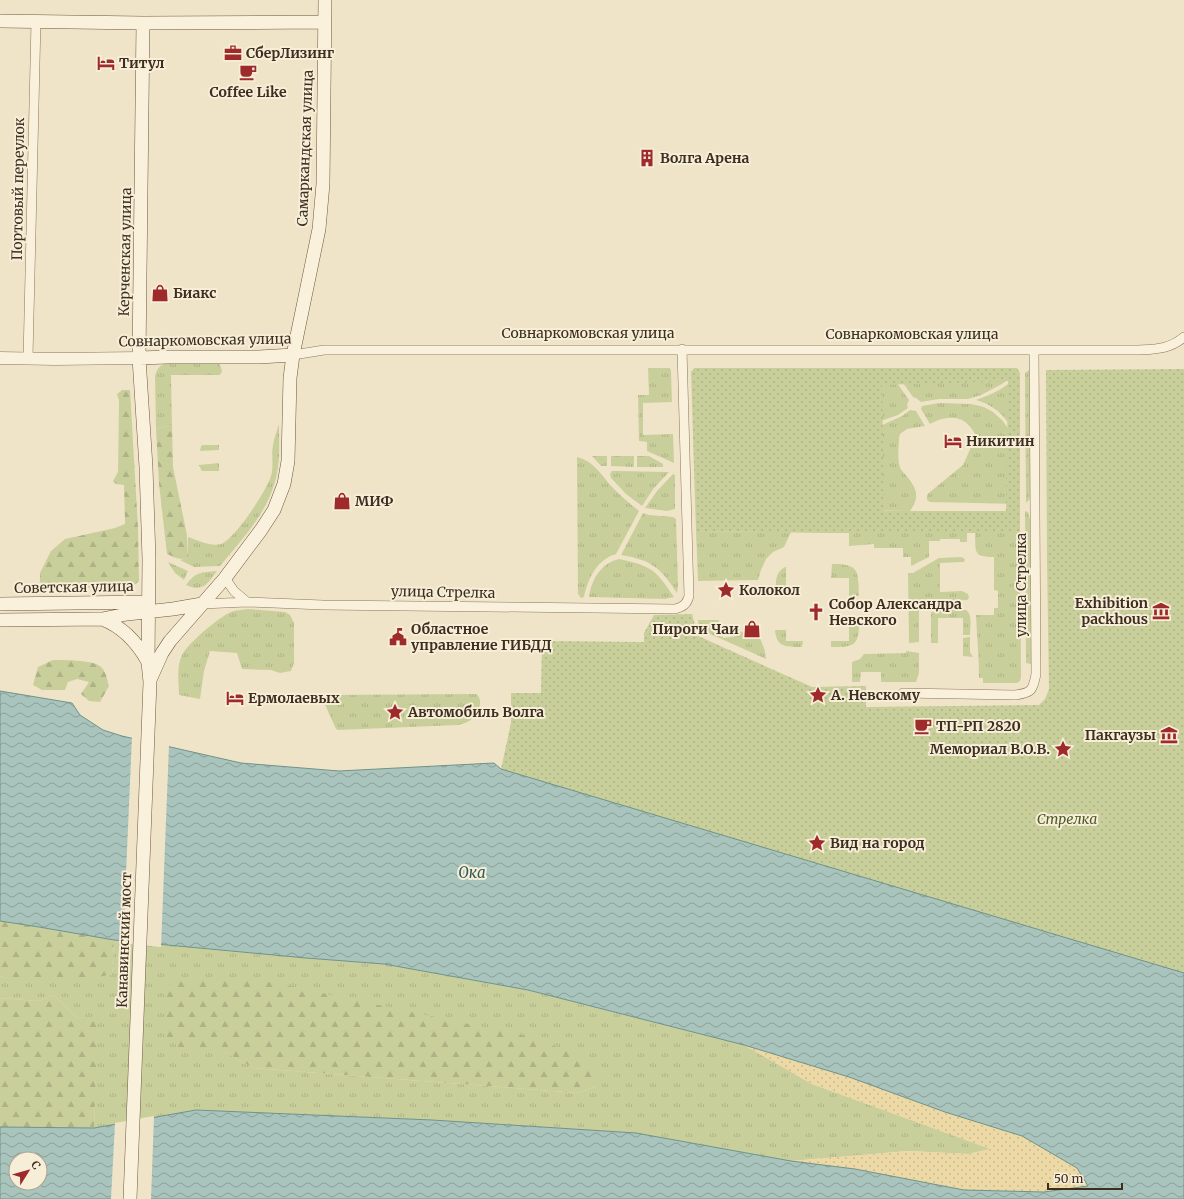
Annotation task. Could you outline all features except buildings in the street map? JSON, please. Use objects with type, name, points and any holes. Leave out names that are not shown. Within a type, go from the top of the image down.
[{"type":"main road","name":"Самаркандская улица","points":[[150,682],[162,653],[170,641],[225,578],[274,510],[284,484],[288,461],[292,355],[319,230],[324,154],[325,0]]},
{"type":"main road","points":[[0,21],[143,23],[324,22]]},
{"type":"main road","name":"Керченская улица","points":[[143,23],[142,256],[139,358],[146,468],[149,607],[148,662],[150,682]]},
{"type":"main road","name":"Совнаркомовская улица","points":[[139,358],[259,357],[292,355]]},
{"type":"main road","name":"Советская улица","points":[[0,604],[149,607]]},
{"type":"main road","points":[[0,620],[102,619],[127,614],[149,607],[202,604]]},
{"type":"main road","points":[[102,619],[114,624],[130,637],[143,653],[148,662]]},
{"type":"main road","name":"Канавинский мост","points":[[130,1199],[150,682]]},
{"type":"street","name":"Портовый переулок","points":[[28,358],[36,21]]},
{"type":"street","name":"Совнаркомовская улица","points":[[292,355],[324,350],[1139,350],[1167,347],[1180,340]]},
{"type":"street","name":"улица Стрелка","points":[[202,604],[247,602],[323,605],[675,609],[683,606],[688,602],[689,596],[682,349]]},
{"type":"street","name":"улица Стрелка","points":[[903,694],[1015,695],[1025,694],[1031,690],[1034,684],[1036,674],[1034,350]]},
{"type":"street","name":"Совнаркомовская улица","points":[[0,358],[139,358]]},
{"type":"street","points":[[225,578],[234,591],[247,602]]},
{"type":"green space","points":[[219,362],[222,371],[220,375],[171,375],[172,425],[156,429],[155,376],[159,368],[166,363]]},
{"type":"green space","points":[[648,368],[670,368],[672,402],[643,403],[643,435],[673,434],[674,463],[647,451],[647,442],[639,441],[638,395],[649,395]]},
{"type":"green space","points":[[694,368],[1017,368],[1020,373],[1020,533],[820,533],[696,531],[691,372]],"holes":[[[1008,381],[1006,511],[884,511],[882,385]]]},
{"type":"green space","points":[[842,368],[887,369],[909,400],[907,405],[908,408],[898,415],[878,422]]},
{"type":"green space","points":[[1017,368],[1013,376],[1002,384],[981,395],[968,399],[939,399],[921,402],[913,397],[895,372]]},
{"type":"green space","name":"Стрелка","points":[[1184,369],[1184,974],[1158,968],[501,769],[511,723],[511,693],[541,693],[542,641],[644,642],[644,633],[654,615],[692,614],[698,636],[812,687],[866,686],[866,707],[1039,705],[1045,699],[1049,689],[1046,370]]},
{"type":"green space","points":[[1029,370],[1030,497],[1026,503],[1025,373]]},
{"type":"green space","points":[[1020,373],[1020,444],[1004,417],[992,407],[976,400],[1000,390]]},
{"type":"green space","points":[[122,390],[130,390],[138,528],[139,581],[130,587],[50,588],[40,582],[40,573],[51,551],[65,539],[115,528],[125,524],[124,485],[116,484],[113,481],[118,472],[119,401],[117,394]]},
{"type":"green space","points":[[939,403],[971,404],[984,407],[993,412],[1003,421],[1011,433],[1020,504],[930,502],[927,500],[927,495],[930,492],[963,465],[976,436],[967,424],[956,418],[944,419],[930,424],[921,409],[922,406]]},
{"type":"green space","points":[[910,410],[916,411],[925,426],[907,429],[900,434],[899,438],[898,456],[900,468],[912,483],[916,492],[915,501],[910,511],[841,510],[878,427],[902,416]]},
{"type":"green space","points":[[279,424],[279,456],[275,482],[264,508],[248,532],[220,566],[194,567],[180,560],[187,558],[188,537],[209,544],[221,544],[227,541],[234,534],[249,514],[271,476],[273,445]]},
{"type":"green space","points":[[172,425],[173,467],[187,535],[187,558],[182,559],[167,554],[159,484],[156,429]]},
{"type":"green space","points":[[219,445],[219,450],[200,451],[201,446]]},
{"type":"green space","points":[[592,456],[607,456],[607,466],[601,466]]},
{"type":"green space","points":[[611,456],[634,456],[634,467],[611,466]]},
{"type":"green space","points":[[637,456],[649,456],[663,464],[663,467],[637,467]]},
{"type":"green space","points":[[577,457],[593,465],[613,488],[639,511],[616,554],[598,565],[591,577],[584,597],[581,598],[578,594]]},
{"type":"green space","points":[[219,463],[219,471],[202,471],[199,465]]},
{"type":"green space","points":[[612,471],[669,472],[654,488],[642,506],[626,494],[611,478],[610,474]]},
{"type":"green space","points":[[673,474],[675,475],[675,509],[667,511],[645,508],[657,491]]},
{"type":"green space","points":[[1025,511],[1028,512],[1030,519],[1031,664],[1026,663]]},
{"type":"green space","points":[[643,513],[673,517],[676,519],[677,593],[660,571],[654,566],[640,559],[621,555]]},
{"type":"green space","points":[[696,531],[791,532],[784,547],[773,552],[766,559],[758,580],[698,581]]},
{"type":"green space","points":[[849,533],[967,533],[967,542],[960,542],[960,539],[940,539],[940,541],[929,541],[929,557],[911,566],[911,557],[903,557],[903,548],[874,548],[874,544],[849,546]]},
{"type":"green space","points":[[975,533],[1020,533],[1021,677],[1020,681],[1017,683],[983,683],[983,678],[979,678],[976,615],[994,615],[994,608],[998,608],[998,591],[994,590],[994,557],[982,556],[977,552]]},
{"type":"green space","points":[[961,557],[965,559],[964,562],[940,563],[940,592],[962,591],[968,594],[969,598],[967,600],[919,601],[919,642],[909,643],[908,573],[913,573],[939,558]]},
{"type":"green space","points":[[619,559],[639,564],[652,570],[674,597],[665,599],[589,597],[592,584],[598,573],[607,564]]},
{"type":"green space","points":[[168,562],[188,571],[184,580],[175,573]]},
{"type":"green space","points":[[832,564],[848,565],[856,571],[859,596],[849,596],[849,578],[831,578]]},
{"type":"green space","points":[[785,567],[786,594],[776,594],[777,575],[781,569]]},
{"type":"green space","points":[[217,571],[204,586],[197,588],[186,585],[196,575]]},
{"type":"green space","points":[[249,609],[285,612],[290,615],[294,623],[294,663],[291,671],[280,673],[271,670],[242,669],[237,653],[210,651],[204,671],[200,699],[179,695],[179,665],[185,650],[204,631],[219,619],[233,611]]},
{"type":"green space","points":[[940,610],[966,610],[970,615],[970,635],[963,635],[963,618],[938,618],[938,643],[931,643],[931,612],[940,612]]},
{"type":"green space","points":[[698,620],[719,620],[717,633],[719,633],[719,636],[723,638],[738,636],[738,632],[758,631],[766,659],[699,629]]},
{"type":"green space","points":[[849,624],[859,624],[859,632],[856,641],[849,646],[831,647],[831,641],[849,641]]},
{"type":"green space","points":[[775,630],[786,630],[786,641],[803,641],[802,647],[792,647],[780,643],[776,636]]},
{"type":"green space","points":[[970,637],[970,652],[973,657],[963,656],[963,638]]},
{"type":"green space","points":[[906,651],[919,653],[919,673],[916,682],[881,682],[881,672],[861,672],[860,682],[852,682],[852,662],[860,659],[864,654],[906,653]]},
{"type":"green space","points":[[53,660],[85,661],[100,666],[105,673],[109,686],[100,702],[89,701],[81,694],[89,682],[77,679],[68,682],[65,690],[42,690],[33,685],[38,667]]},
{"type":"green space","points":[[476,694],[480,699],[480,706],[477,712],[470,721],[460,725],[338,730],[336,729],[323,700],[327,695]]},
{"type":"green space","points":[[0,921],[114,940],[112,974],[96,978],[6,978],[0,976]]},
{"type":"green space","points":[[114,940],[384,964],[528,990],[744,1045],[812,1084],[991,1149],[968,1154],[908,1151],[791,1161],[636,1133],[432,1120],[196,1110],[94,1128],[97,1020],[76,1017],[54,995],[39,1001],[0,998],[0,976],[6,978],[96,978],[112,974]],"holes":[[[223,1051],[595,1087],[578,1093],[253,1068]]]},
{"type":"green space","points":[[187,977],[270,982],[530,1037],[581,1057],[597,1075],[595,1087],[578,1093],[253,1068],[223,1051],[183,1051],[165,1035],[164,987]]},
{"type":"green space","points":[[54,995],[76,1017],[98,1019],[94,1128],[0,1127],[0,998],[39,1001]]},
{"type":"sand","points":[[744,1045],[849,1077],[945,1112],[1022,1136],[1077,1168],[1088,1186],[1044,1192],[964,1190],[855,1169],[791,1161],[908,1151],[968,1154],[990,1149],[812,1084]]},
{"type":"water","name":"Ока","points":[[0,691],[72,703],[80,715],[103,730],[122,736],[241,763],[339,771],[494,763],[501,769],[1184,973],[1184,1199],[0,1199],[0,1127],[94,1128],[196,1110],[432,1120],[636,1133],[791,1161],[855,1169],[964,1190],[1044,1192],[1088,1186],[1077,1168],[1022,1136],[945,1112],[849,1077],[744,1045],[528,990],[384,964],[114,940],[0,921]]},
{"type":"pier","points":[[132,736],[169,745],[161,947],[123,943]]},
{"type":"pier","points":[[154,1116],[151,1199],[111,1199],[115,1123]]},
{"type":"place","name":"СберЛизинг","points":[[233,53]]},
{"type":"place","name":"Титул","points":[[106,63]]},
{"type":"place","name":"Coffee Like","points":[[248,72]]},
{"type":"place","name":"Волга Арена","points":[[647,158]]},
{"type":"place","name":"Биакс","points":[[160,293]]},
{"type":"place","name":"Никитин","points":[[953,441]]},
{"type":"place","name":"МИФ","points":[[342,501]]},
{"type":"place","name":"Колокол","points":[[726,590]]},
{"type":"place","name":"Exhibition packhous","points":[[1161,611]]},
{"type":"place","name":"Собор Александра Невского","points":[[816,612]]},
{"type":"place","name":"Пироги Чаи","points":[[752,629]]},
{"type":"place","name":"Областное управление ГИБДД","points":[[398,637]]},
{"type":"place","name":"А. Невскому","points":[[818,695]]},
{"type":"place","name":"Ермолаевых","points":[[235,698]]},
{"type":"place","name":"Автомобиль Волга","points":[[395,712]]},
{"type":"place","name":"ТП-РП 2820","points":[[923,726]]},
{"type":"place","name":"Пакгаузы","points":[[1169,735]]},
{"type":"place","name":"Мемориал В.О.В.","points":[[1063,749]]},
{"type":"place","name":"Вид на город","points":[[817,843]]}]
